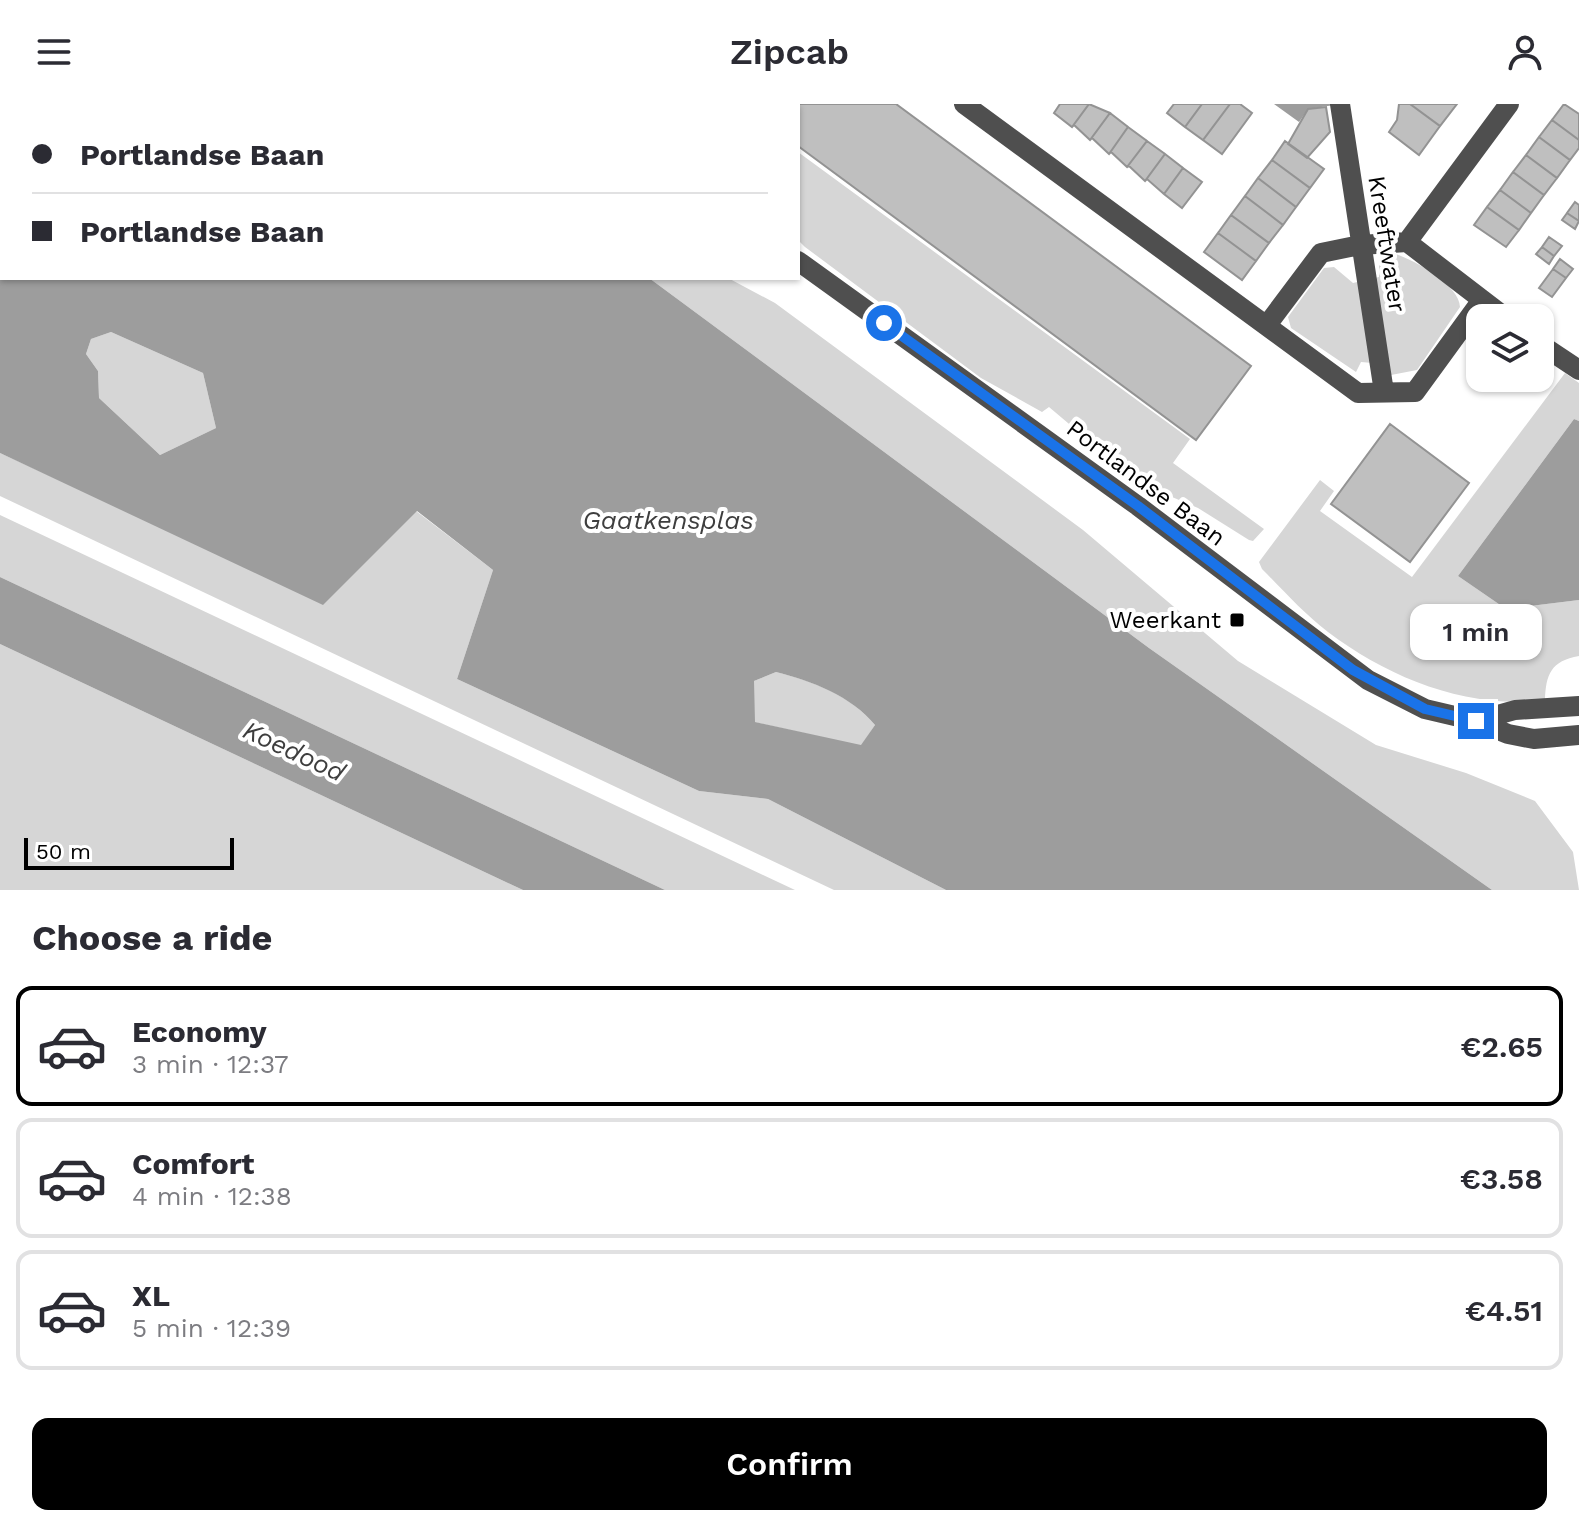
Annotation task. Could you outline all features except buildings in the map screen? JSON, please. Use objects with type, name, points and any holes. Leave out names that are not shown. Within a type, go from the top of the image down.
[{"type":"street","points":[[964,104],[1358,393],[1415,392],[1482,300]]},
{"type":"street","points":[[1407,242],[1509,104]]},
{"type":"street","name":"Kreeftwater","points":[[1341,106],[1384,392]]},
{"type":"street","points":[[1267,325],[1321,253],[1360,245],[1407,242],[1487,304]]},
{"type":"street","name":"Portlandse Baan","points":[[800,262],[1138,506],[1353,670],[1425,709],[1534,739],[1579,735]]},
{"type":"street","points":[[1554,353],[1579,370]]},
{"type":"street","name":"Portlandse Baan","points":[[1476,721],[1515,710],[1579,706]]},
{"type":"shaded area","points":[[800,153],[1190,439],[1173,463],[1264,529],[1253,541],[1249,540],[1198,508],[1139,483],[1049,407],[1042,412],[981,378],[800,242]]},
{"type":"shaded area","points":[[1392,253],[1422,266],[1444,282],[1458,299],[1460,307],[1417,370],[1391,375],[1384,364],[1361,362],[1356,372],[1291,328],[1288,317],[1324,268],[1334,267],[1353,283],[1379,277],[1379,257]]},
{"type":"shaded area","points":[[652,280],[732,280],[775,303],[1083,530],[1238,661],[1376,745],[1466,773],[1535,801],[1573,852],[1579,890],[1492,890],[1149,648]]},
{"type":"shaded area","points":[[111,332],[203,373],[216,428],[160,455],[99,398],[98,371],[86,354],[91,339]]},
{"type":"shaded area","points":[[1565,373],[1579,383],[1579,421],[1574,419],[1458,576],[1506,609],[1579,600],[1579,656],[1562,661],[1552,670],[1545,700],[1487,700],[1430,687],[1403,676],[1352,649],[1328,632],[1262,569],[1259,562],[1320,480],[1334,491],[1320,511],[1412,577],[1551,392],[1554,392]]},
{"type":"shaded area","points":[[0,453],[131,513],[416,511],[493,570],[457,679],[699,791],[768,799],[946,890],[834,890],[0,496]]},
{"type":"shaded area","points":[[0,515],[795,890],[665,890],[0,577]]},
{"type":"shaded area","points":[[0,644],[523,890],[0,890]]},
{"type":"shaded area","points":[[776,672],[830,691],[855,706],[875,725],[861,746],[754,722],[754,681]]},
{"type":"water","points":[[1274,104],[1341,104],[1308,109],[1299,122]]},
{"type":"water","name":"Gaatkensplas","points":[[0,280],[652,280],[1149,648],[1492,890],[946,890],[768,799],[699,791],[457,679],[493,570],[417,511],[323,605],[0,453]],"holes":[[[111,332],[203,373],[216,428],[160,455],[99,398],[98,371],[86,354],[91,339]],[[776,672],[843,698],[875,725],[861,745],[755,722],[754,681]]]},
{"type":"water","points":[[1574,419],[1579,421],[1579,600],[1506,609],[1458,576]]},
{"type":"water","name":"Koedood","points":[[0,577],[665,890],[523,890],[0,644]]},
{"type":"place","name":"Weerkant","points":[[1237,620]]},
{"type":"route","points":[[884,323],[1138,506],[1191,550],[1353,670],[1425,709],[1476,721]]}]
